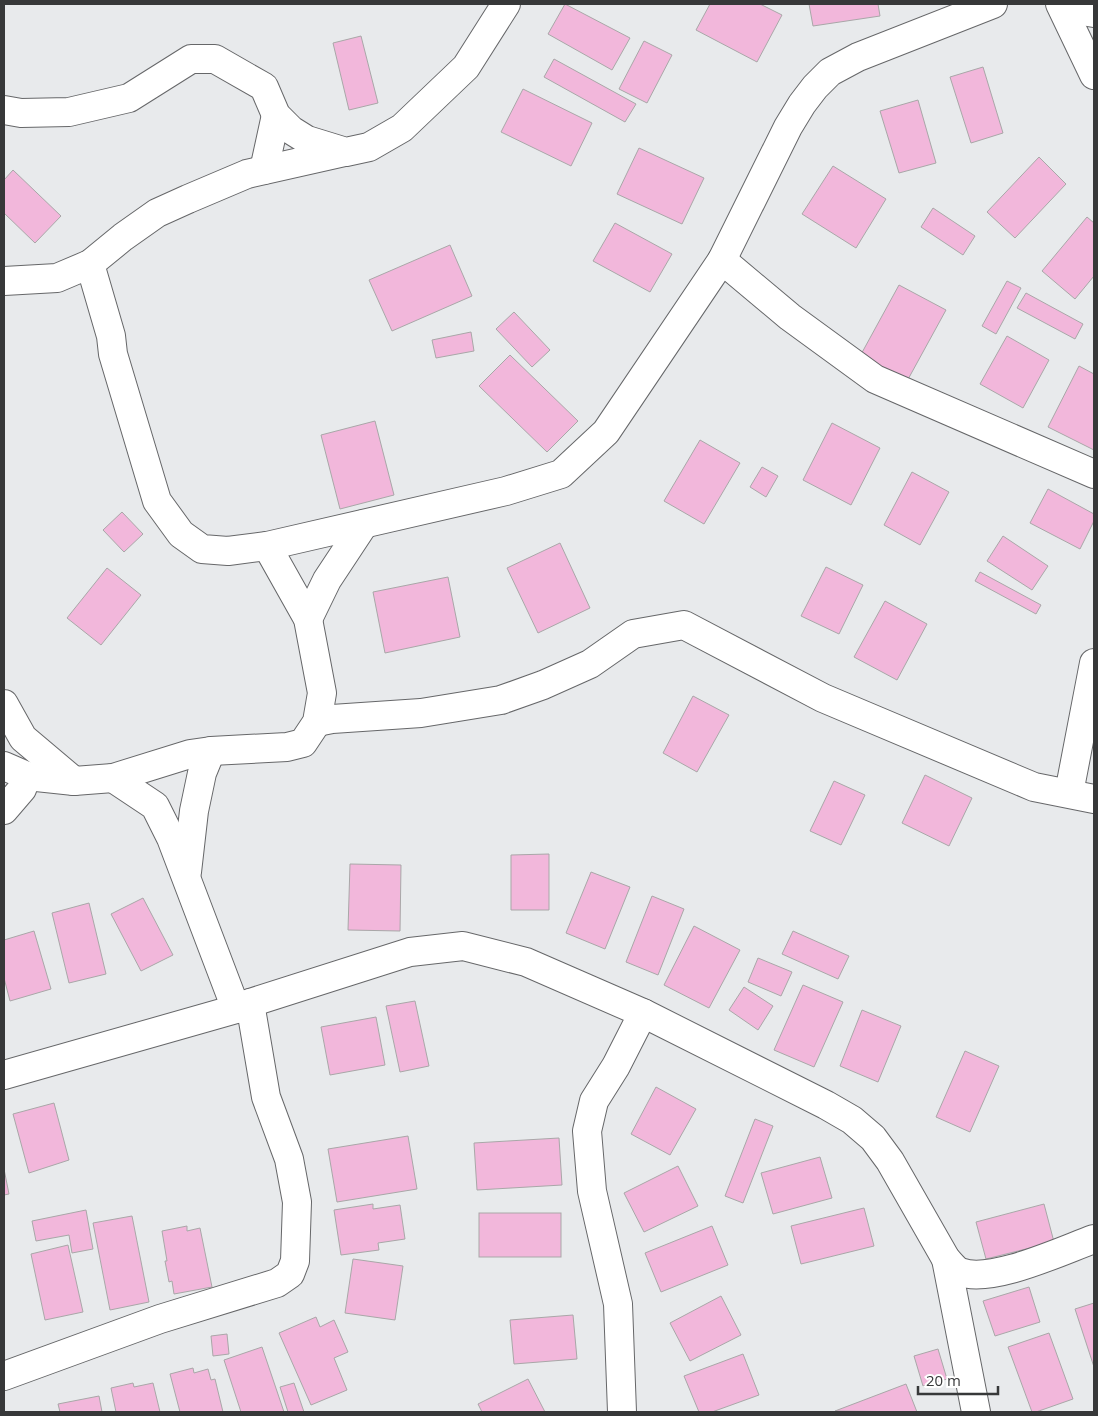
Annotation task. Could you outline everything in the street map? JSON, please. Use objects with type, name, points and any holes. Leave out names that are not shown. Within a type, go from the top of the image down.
[{"type":"street","points":[[4,281],[57,278],[90,264],[157,213],[247,174],[370,147],[402,128],[466,68],[506,4]]},
{"type":"street","points":[[90,264],[110,336],[113,354],[157,501],[181,534],[202,549],[228,551],[267,546],[506,491],[561,474],[606,432],[722,260],[788,127],[802,104],[830,72],[858,57],[993,4]]},
{"type":"street","points":[[1061,6],[1094,13]]},
{"type":"street","points":[[1061,6],[1094,75]]},
{"type":"street","points":[[4,110],[21,113],[69,112],[129,98],[191,59],[215,60],[264,87],[276,115],[291,130],[307,140],[346,152]]},
{"type":"street","points":[[264,170],[276,115]]},
{"type":"street","points":[[722,260],[790,317],[875,379],[1094,474]]},
{"type":"street","points":[[308,619],[327,580],[364,524]]},
{"type":"street","points":[[4,810],[22,789],[16,771],[74,782],[113,778],[190,754],[287,747],[303,743],[316,722],[322,693],[308,619],[267,546]]},
{"type":"street","points":[[316,722],[332,719],[421,714],[501,700],[543,685],[590,664],[633,634],[684,625],[823,698],[1034,787],[1082,796],[1094,664]]},
{"type":"street","points":[[4,704],[23,738],[74,782]]},
{"type":"street","points":[[186,878],[194,811],[202,773],[211,751]]},
{"type":"street","points":[[4,1376],[160,1319],[277,1282],[290,1274],[295,1261],[297,1202],[289,1159],[266,1097],[243,1006],[186,878],[172,838],[156,806],[113,778]]},
{"type":"street","points":[[4,1075],[243,1006],[410,952],[463,946],[526,962],[643,1013],[826,1105],[852,1120],[873,1138],[890,1161],[946,1259],[959,1272],[983,1274],[1003,1272],[1094,1239]]},
{"type":"street","points":[[622,1412],[618,1304],[592,1191],[587,1131],[594,1101],[616,1066],[643,1013]]},
{"type":"street","points":[[946,1259],[976,1412]]},
{"type":"building","points":[[565,4],[630,38],[612,70],[548,34]]},
{"type":"building","points":[[710,4],[760,4],[782,15],[757,62],[696,30]]},
{"type":"building","points":[[809,4],[878,4],[880,16],[813,26]]},
{"type":"building","points":[[361,36],[378,103],[349,110],[333,43]]},
{"type":"building","points":[[644,41],[672,55],[647,103],[619,89]]},
{"type":"building","points":[[554,59],[636,104],[625,122],[544,77]]},
{"type":"building","points":[[983,67],[1003,133],[971,143],[950,77]]},
{"type":"building","points":[[523,89],[592,123],[571,166],[501,132]]},
{"type":"building","points":[[918,100],[936,163],[899,173],[880,111]]},
{"type":"building","points":[[639,148],[704,178],[682,224],[617,194]]},
{"type":"building","points":[[1039,157],[1066,184],[1015,238],[987,212]]},
{"type":"building","points":[[833,166],[886,199],[856,248],[802,214]]},
{"type":"building","points":[[13,170],[61,216],[35,243],[4,213],[4,180]]},
{"type":"building","points":[[933,208],[975,236],[963,255],[921,227]]},
{"type":"building","points":[[1087,217],[1094,223],[1094,276],[1075,299],[1042,271]]},
{"type":"building","points":[[615,223],[672,254],[650,292],[593,261]]},
{"type":"building","points":[[450,245],[472,296],[392,331],[369,280]]},
{"type":"building","points":[[1007,281],[1021,288],[996,334],[982,326]]},
{"type":"building","points":[[899,285],[946,310],[906,383],[859,358]]},
{"type":"building","points":[[1026,293],[1083,324],[1075,339],[1017,308]]},
{"type":"building","points":[[514,312],[550,350],[532,367],[496,329]]},
{"type":"building","points":[[471,332],[474,351],[436,358],[432,340]]},
{"type":"building","points":[[1007,336],[1049,360],[1023,408],[980,384]]},
{"type":"building","points":[[510,355],[578,421],[547,452],[479,386]]},
{"type":"building","points":[[1079,366],[1094,374],[1094,450],[1048,427]]},
{"type":"building","points":[[375,421],[394,495],[340,509],[321,435]]},
{"type":"building","points":[[832,423],[880,448],[851,505],[803,480]]},
{"type":"building","points":[[700,440],[740,463],[704,524],[664,501]]},
{"type":"building","points":[[762,467],[778,476],[766,497],[750,487]]},
{"type":"building","points":[[912,472],[949,492],[920,545],[884,525]]},
{"type":"building","points":[[1048,489],[1094,514],[1094,521],[1080,549],[1030,523]]},
{"type":"building","points":[[122,512],[143,534],[124,552],[103,530]]},
{"type":"building","points":[[1003,536],[1048,566],[1032,590],[987,561]]},
{"type":"building","points":[[560,543],[590,608],[538,633],[507,568]]},
{"type":"building","points":[[826,567],[863,585],[839,634],[801,616]]},
{"type":"building","points":[[107,568],[141,595],[101,645],[67,618]]},
{"type":"building","points":[[980,572],[1041,605],[1036,614],[975,581]]},
{"type":"building","points":[[448,577],[460,637],[385,653],[373,592]]},
{"type":"building","points":[[885,601],[927,624],[897,680],[854,657]]},
{"type":"building","points":[[693,696],[729,715],[697,772],[663,753]]},
{"type":"building","points":[[925,775],[972,798],[949,846],[902,823]]},
{"type":"building","points":[[834,781],[865,795],[841,845],[810,831]]},
{"type":"building","points":[[549,854],[549,910],[511,910],[511,855]]},
{"type":"building","points":[[350,864],[401,865],[400,931],[348,930]]},
{"type":"building","points":[[591,872],[630,887],[605,949],[566,933]]},
{"type":"building","points":[[652,896],[684,909],[658,975],[626,962]]},
{"type":"building","points":[[143,898],[173,955],[141,971],[111,914]]},
{"type":"building","points":[[89,903],[106,974],[69,983],[52,913]]},
{"type":"building","points":[[694,926],[740,950],[709,1008],[664,985]]},
{"type":"building","points":[[34,931],[51,989],[10,1001],[4,978],[4,940]]},
{"type":"building","points":[[793,931],[849,956],[838,979],[782,954]]},
{"type":"building","points":[[758,958],[792,972],[781,996],[748,982]]},
{"type":"building","points":[[803,985],[843,1002],[814,1067],[774,1050]]},
{"type":"building","points":[[744,987],[773,1006],[758,1030],[729,1010]]},
{"type":"building","points":[[415,1001],[429,1066],[400,1072],[386,1006]]},
{"type":"building","points":[[862,1010],[901,1026],[878,1082],[840,1066]]},
{"type":"building","points":[[376,1017],[385,1065],[330,1075],[321,1027]]},
{"type":"building","points":[[965,1051],[999,1066],[970,1132],[936,1117]]},
{"type":"building","points":[[656,1087],[696,1109],[670,1155],[631,1134]]},
{"type":"building","points":[[54,1103],[69,1160],[29,1173],[13,1114]]},
{"type":"building","points":[[755,1119],[773,1126],[743,1203],[725,1196]]},
{"type":"building","points":[[408,1136],[417,1189],[337,1202],[328,1149]]},
{"type":"building","points":[[559,1138],[562,1185],[477,1190],[474,1143]]},
{"type":"building","points":[[820,1157],[832,1198],[773,1214],[761,1173]]},
{"type":"building","points":[[678,1166],[698,1206],[644,1232],[624,1193]]},
{"type":"building","points":[[4,1169],[9,1194],[4,1195]]},
{"type":"building","points":[[373,1204],[373,1209],[400,1205],[405,1239],[378,1243],[379,1250],[341,1255],[334,1210]]},
{"type":"building","points":[[1044,1204],[1054,1242],[986,1259],[976,1222]]},
{"type":"building","points":[[864,1208],[874,1246],[801,1264],[791,1226]]},
{"type":"building","points":[[86,1210],[93,1249],[72,1253],[69,1235],[36,1241],[32,1221]]},
{"type":"building","points":[[479,1213],[561,1213],[561,1257],[479,1257]]},
{"type":"building","points":[[132,1216],[149,1302],[110,1310],[93,1223]]},
{"type":"building","points":[[187,1226],[187,1231],[200,1228],[212,1287],[174,1294],[172,1281],[169,1282],[165,1261],[167,1261],[162,1231]]},
{"type":"building","points":[[712,1226],[728,1265],[661,1292],[645,1253]]},
{"type":"building","points":[[68,1245],[83,1312],[45,1320],[31,1254]]},
{"type":"building","points":[[353,1259],[403,1266],[395,1320],[345,1313]]},
{"type":"building","points":[[1029,1287],[1040,1322],[995,1336],[983,1301]]},
{"type":"building","points":[[721,1296],[741,1335],[690,1361],[670,1323]]},
{"type":"building","points":[[1094,1303],[1094,1367],[1075,1309]]},
{"type":"building","points":[[573,1315],[577,1359],[514,1364],[510,1320]]},
{"type":"building","points":[[316,1317],[320,1327],[334,1320],[348,1352],[334,1358],[347,1390],[311,1405],[279,1333]]},
{"type":"building","points":[[1049,1333],[1073,1399],[1032,1412],[1008,1347]]},
{"type":"building","points":[[227,1334],[229,1354],[213,1356],[211,1336]]},
{"type":"building","points":[[262,1347],[284,1412],[241,1412],[224,1360]]},
{"type":"building","points":[[938,1349],[947,1379],[923,1386],[914,1356]]},
{"type":"building","points":[[743,1354],[759,1395],[712,1412],[699,1412],[684,1376]]},
{"type":"building","points":[[193,1368],[194,1373],[208,1369],[211,1380],[215,1379],[223,1412],[180,1412],[170,1374]]},
{"type":"building","points":[[528,1379],[545,1412],[482,1412],[478,1404]]},
{"type":"building","points":[[133,1383],[134,1387],[153,1383],[160,1412],[116,1412],[111,1388]]},
{"type":"building","points":[[294,1383],[304,1412],[288,1412],[280,1387]]},
{"type":"building","points":[[906,1384],[917,1412],[835,1411]]},
{"type":"building","points":[[99,1396],[102,1412],[60,1412],[58,1404]]}]
